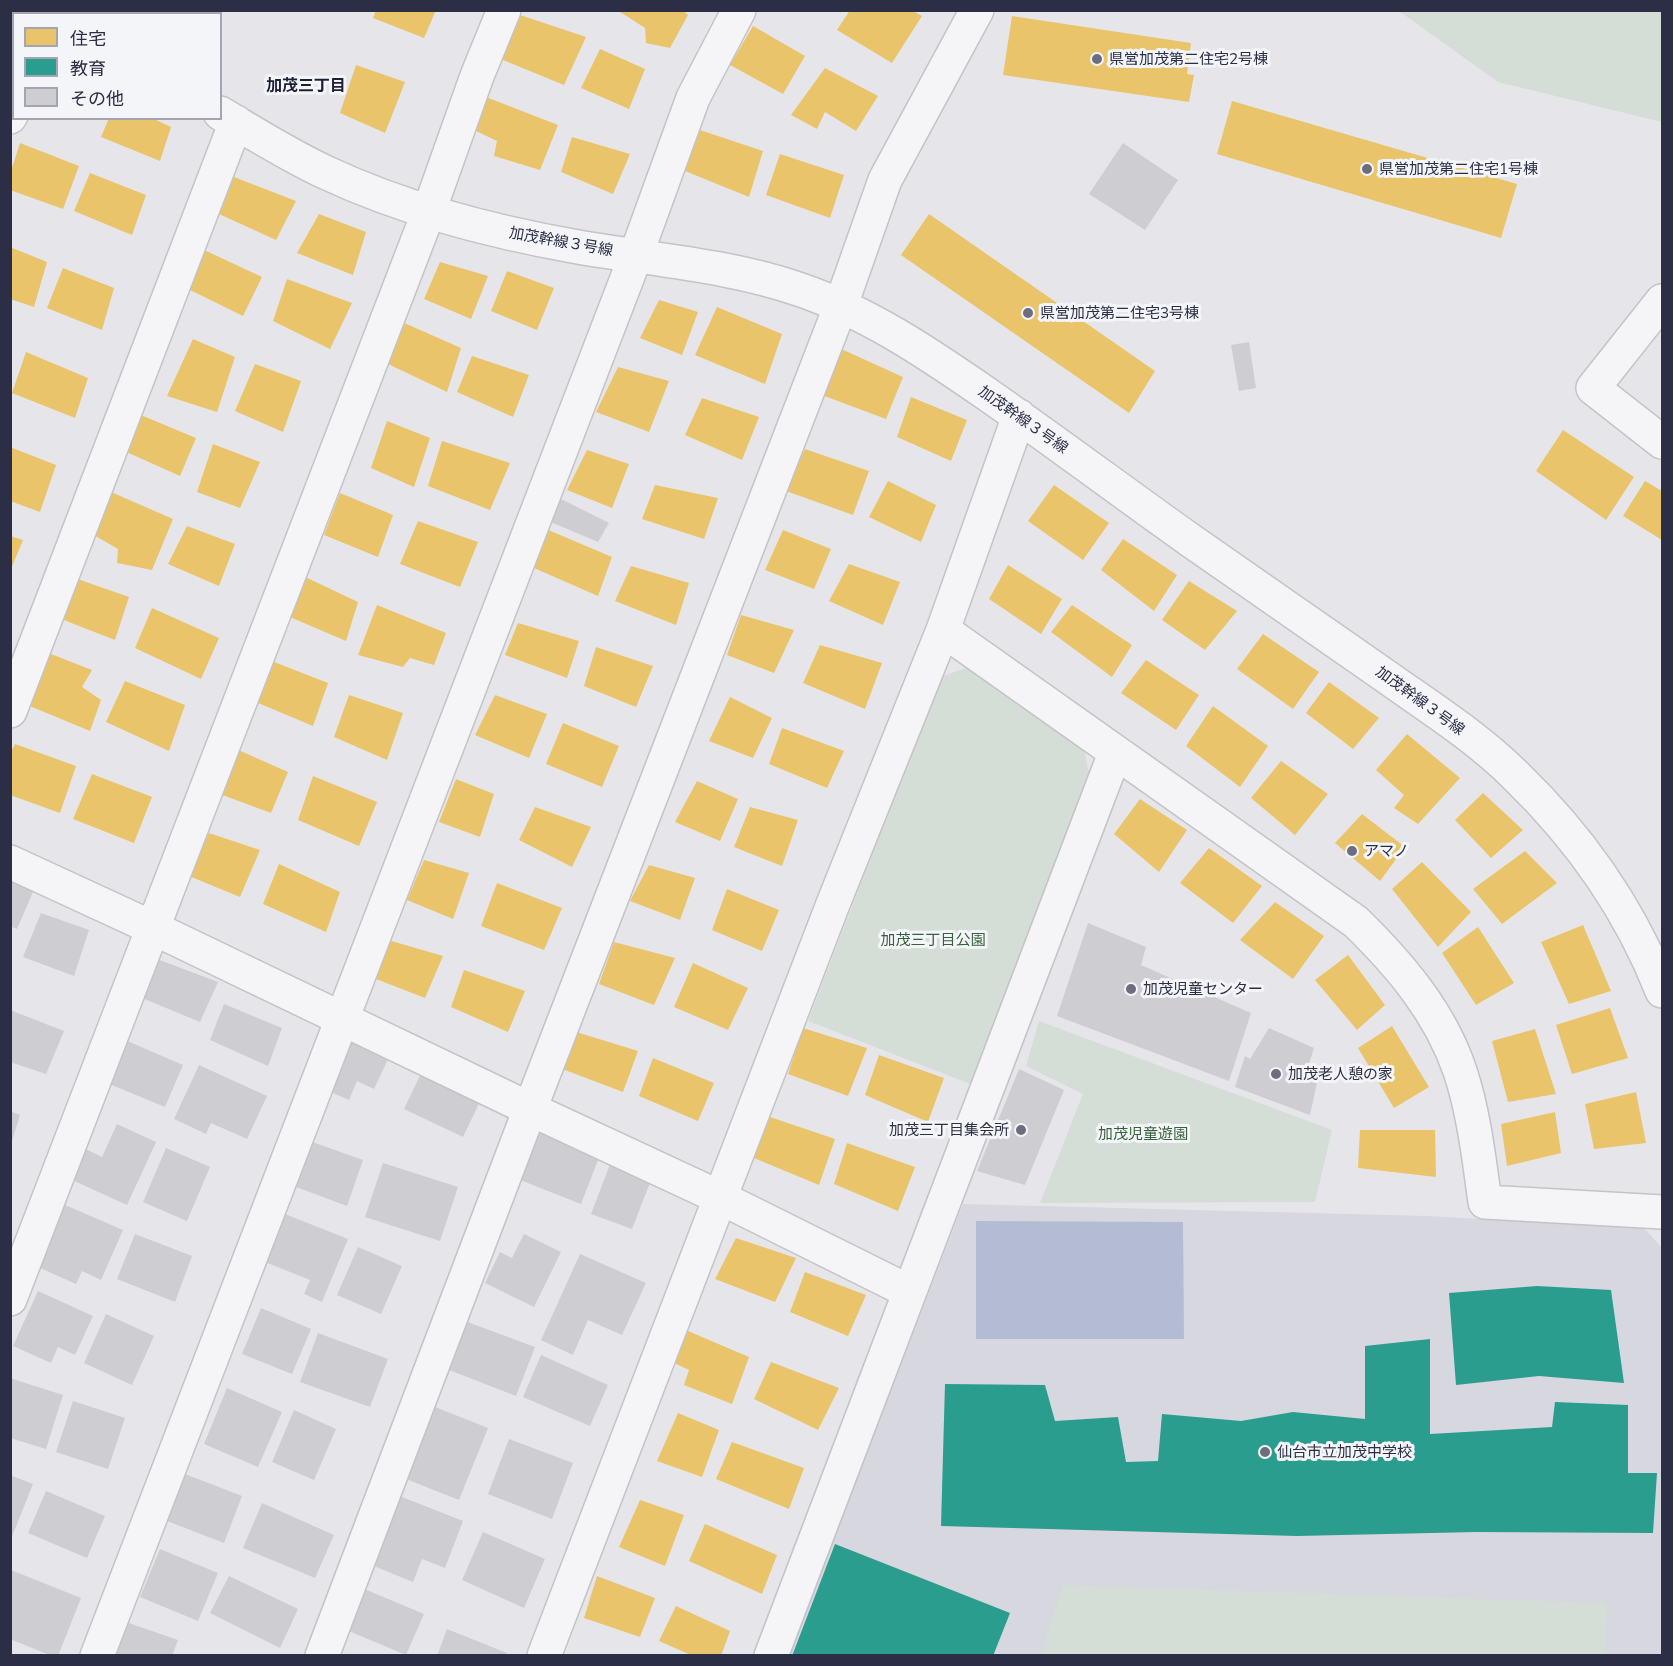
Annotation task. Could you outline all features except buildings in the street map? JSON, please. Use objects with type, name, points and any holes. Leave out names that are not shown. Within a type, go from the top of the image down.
[{"type":"street","points":[[10,1299],[429,211],[477,76],[504,10]]},
{"type":"street","points":[[97,1656],[636,255],[693,98],[740,10]]},
{"type":"street","points":[[322,1656],[530,1109],[841,305],[885,180],[977,10]]},
{"type":"street","points":[[10,711],[228,117]]},
{"type":"street","name":"加茂幹線３号線","points":[[228,117],[326,172],[372,192],[429,211],[503,232],[579,247],[745,273],[797,288],[841,305],[909,342],[1019,416],[1186,537],[1436,712],[1515,775],[1591,860],[1612,891],[1654,969],[1662,991]]},
{"type":"street","points":[[1662,301],[1593,388],[1662,442]]},
{"type":"street","points":[[544,1656],[719,1197],[943,630],[1019,416]]},
{"type":"street","points":[[943,630],[1356,922],[1387,952],[1431,1010],[1460,1071],[1474,1130],[1485,1202],[1662,1212]]},
{"type":"street","points":[[771,1656],[1114,753]]},
{"type":"street","points":[[10,862],[719,1197],[908,1291]]},
{"type":"shaded area","name":"仙台市立加茂中学校","points":[[963,1204],[1427,1216],[1644,1228],[1662,1248],[1662,1655],[789,1656]]},
{"type":"green space","points":[[1399,11],[1662,11],[1662,122],[1498,82]]},
{"type":"green space","name":"加茂三丁目公園","points":[[969,667],[1084,749],[1090,778],[973,1085],[808,1021],[940,677]]},
{"type":"green space","name":"加茂児童遊園","points":[[1039,1021],[1332,1130],[1315,1202],[1040,1203],[1083,1094],[1026,1066]]},
{"type":"green space","points":[[1063,1585],[1607,1603],[1605,1655],[1040,1655]]},
{"type":"water","points":[[976,1221],[1183,1222],[1184,1339],[976,1339]]},
{"type":"place","name":"県営加茂第二住宅2号棟","points":[[1097,59]]},
{"type":"place","name":"県営加茂第二住宅1号棟","points":[[1367,169]]},
{"type":"place","name":"県営加茂第二住宅3号棟","points":[[1028,313]]},
{"type":"place","name":"アマノ","points":[[1352,851]]},
{"type":"place","name":"加茂児童センター","points":[[1131,989]]},
{"type":"place","name":"加茂老人憩の家","points":[[1276,1074]]},
{"type":"place","name":"加茂三丁目集会所","points":[[1021,1130]]},
{"type":"place","name":"仙台市立加茂中学校","points":[[1265,1452]]},
{"type":"district","name":"加茂三丁目","points":[[306,86]]}]
